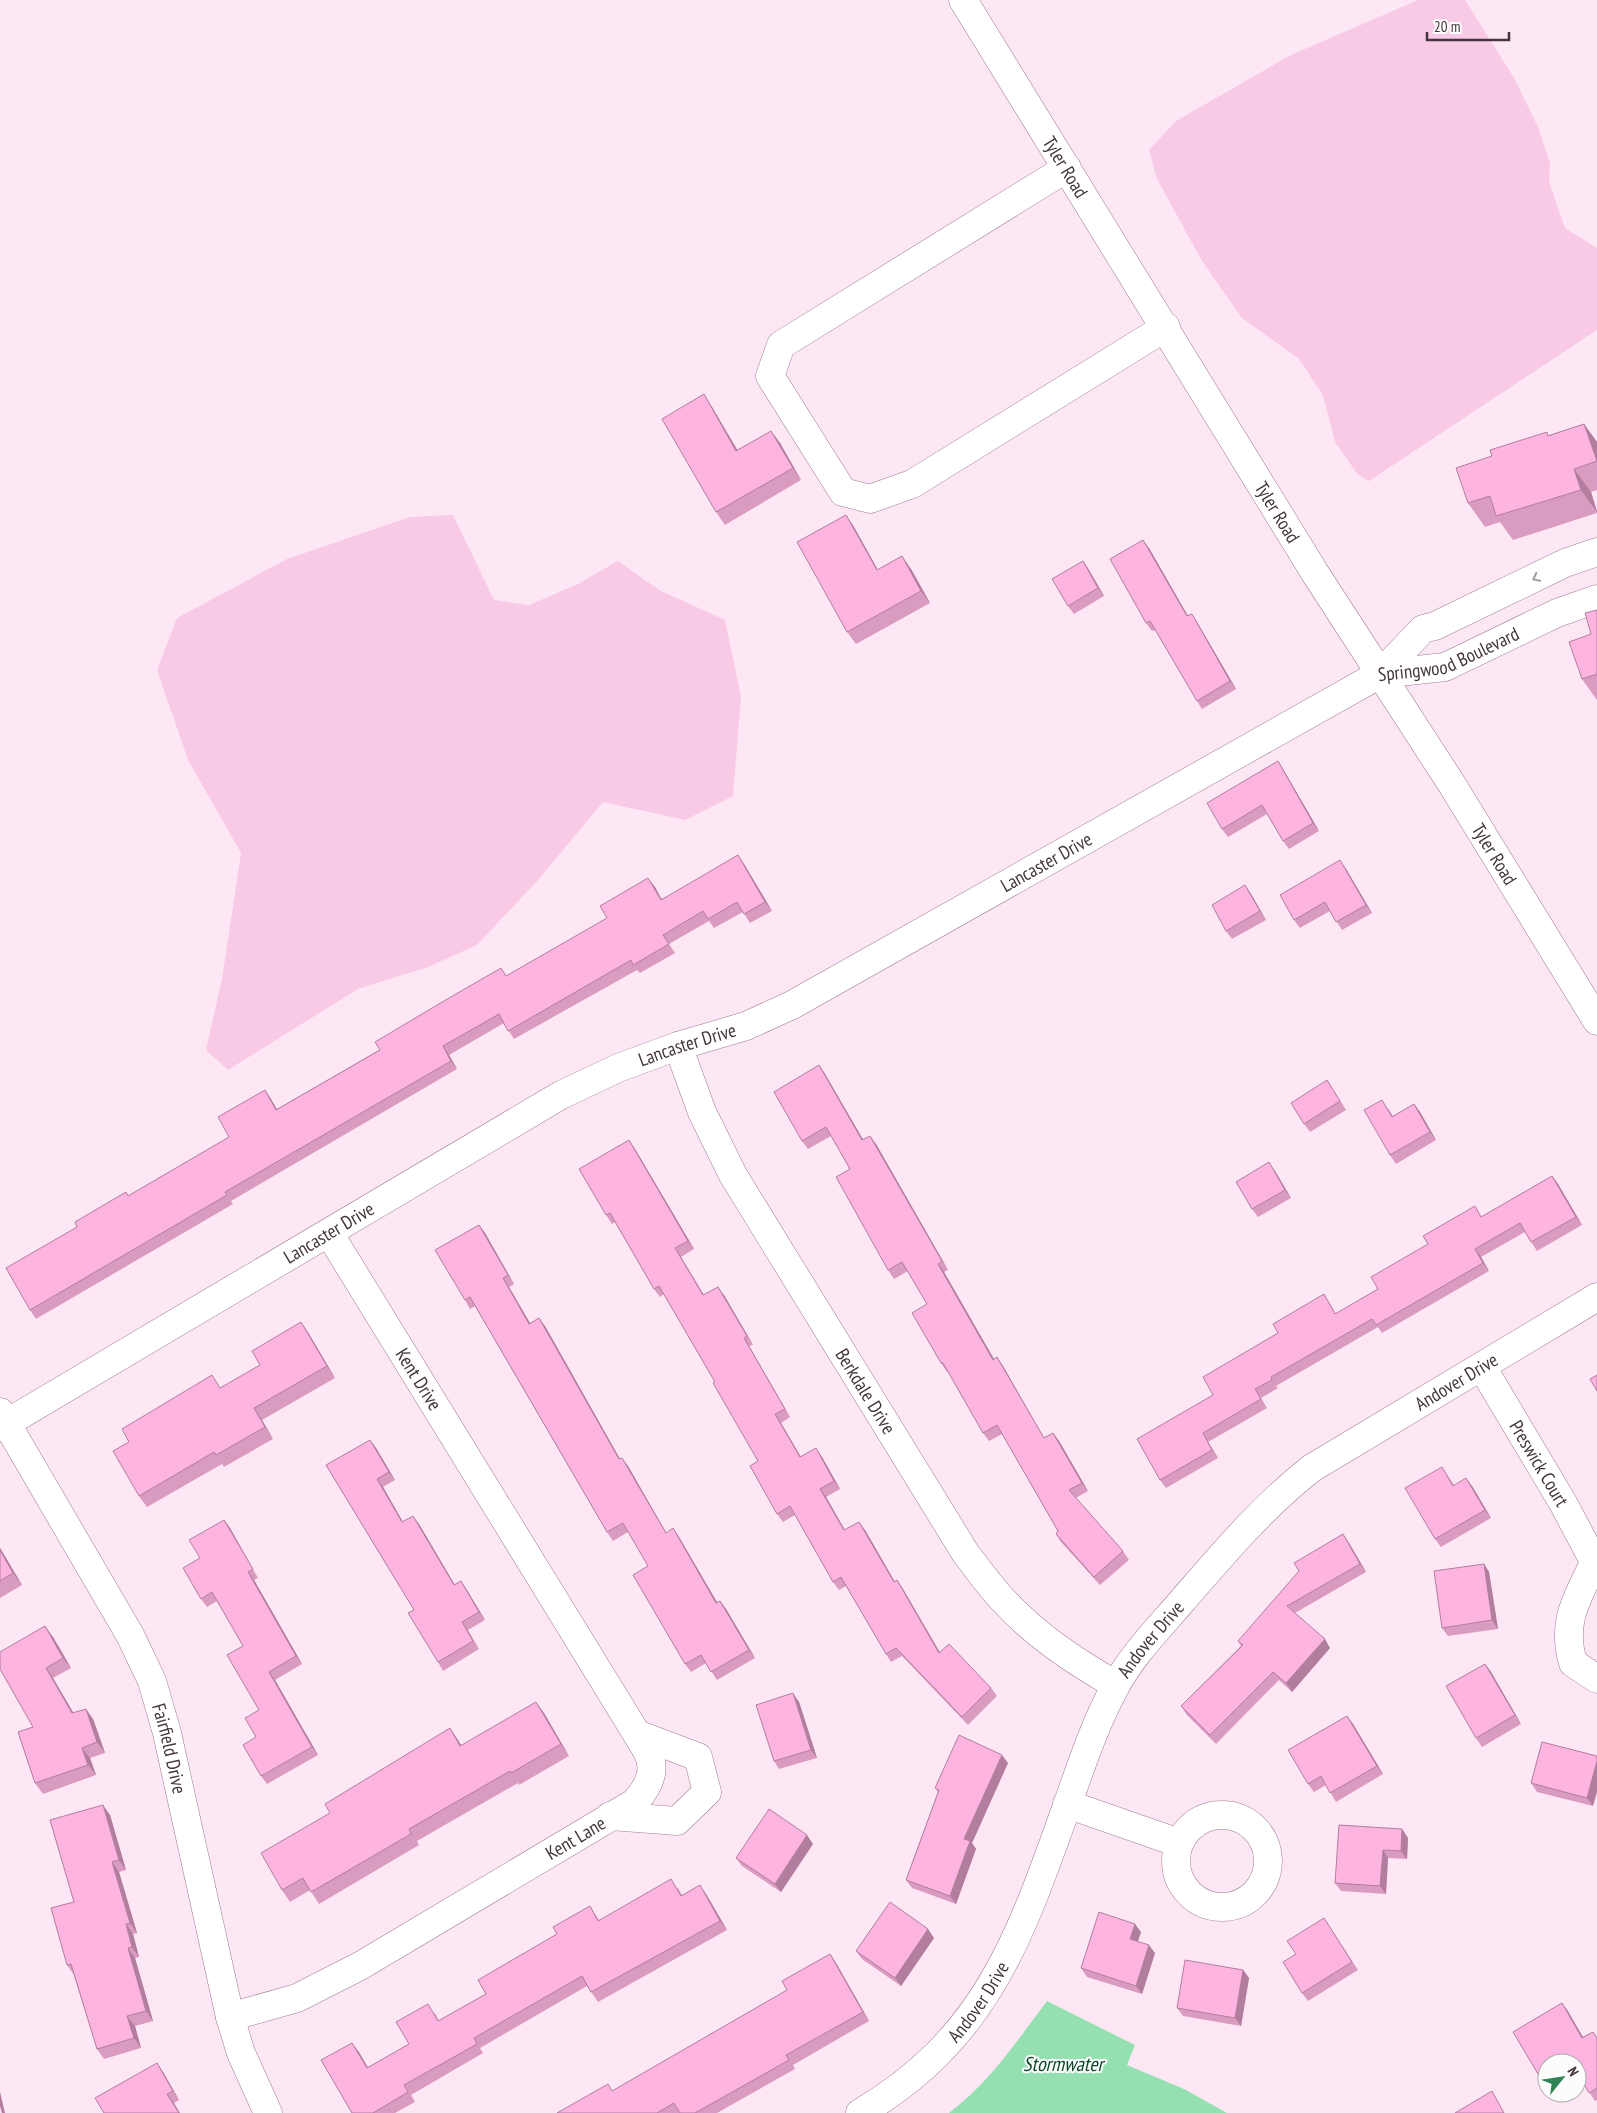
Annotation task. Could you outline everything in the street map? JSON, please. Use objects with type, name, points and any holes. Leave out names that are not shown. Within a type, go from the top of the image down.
[{"type":"street","name":"Tyler Road","points":[[963,0],[1166,328],[1315,574],[1451,783],[1597,1021]]},
{"type":"street","points":[[1067,168],[781,345],[770,376],[774,384],[843,492],[870,499],[912,484],[1166,328]]},
{"type":"street","name":"Springwood Boulevard","points":[[1380,674],[1423,629],[1435,626],[1566,564],[1597,552]]},
{"type":"street","name":"Springwood Boulevard","points":[[1380,674],[1445,667],[1557,613],[1589,602],[1566,564]]},
{"type":"street","name":"Lancaster Drive","points":[[2,1421],[329,1233],[561,1095],[618,1068],[678,1046],[746,1026],[792,1005],[1380,674]]},
{"type":"street","name":"Berkdale Drive","points":[[678,1046],[702,1112],[733,1175],[966,1554],[1002,1599],[1034,1630],[1071,1659],[1116,1685]]},
{"type":"street","name":"Kent Drive","points":[[329,1233],[508,1525]]},
{"type":"street","name":"Andover Drive","points":[[860,2113],[918,2072],[943,2048],[984,1997],[1002,1970],[1022,1926],[1092,1733],[1116,1685],[1138,1652],[1252,1521],[1282,1492],[1312,1468],[1597,1297]]},
{"type":"street","name":"Preswick Court","points":[[1482,1367],[1563,1503],[1596,1565],[1571,1614],[1568,1632],[1573,1663],[1597,1679]]},
{"type":"street","name":"Fairfield Drive","points":[[2,1421],[130,1635],[152,1681],[167,1733],[230,2017],[241,2053],[268,2113]]},
{"type":"street","name":"Kent Lane","points":[[230,2017],[297,1998],[360,1966],[634,1802],[646,1790],[652,1773],[651,1757],[508,1525]]},
{"type":"street","points":[[610,1816],[678,1821],[706,1792],[698,1757],[637,1734]]},
{"type":"street","points":[[1067,1804],[1179,1844]]},
{"type":"shaded area","points":[[1418,0],[1465,0],[1514,78],[1538,127],[1550,163],[1549,182],[1565,228],[1597,248],[1597,330],[1369,481],[1358,475],[1335,442],[1323,395],[1299,359],[1242,318],[1202,261],[1157,179],[1149,150],[1176,121],[1291,55]]},
{"type":"shaded area","points":[[453,515],[494,600],[529,605],[578,584],[618,561],[659,590],[725,620],[741,697],[733,796],[685,820],[603,802],[538,880],[477,945],[428,967],[358,989],[228,1070],[206,1050],[222,979],[241,853],[188,760],[157,670],[177,618],[287,559],[410,517]]},
{"type":"water","name":"Stormwater","points":[[1047,2001],[1135,2045],[1127,2065],[1184,2089],[1227,2113],[949,2113],[990,2075]]},
{"type":"building","points":[[704,394],[736,451],[771,431],[793,468],[716,512],[662,419]]},
{"type":"building","points":[[1584,424],[1597,461],[1574,469],[1581,490],[1496,516],[1490,496],[1468,503],[1456,468],[1492,456],[1490,450],[1547,432],[1548,436]]},
{"type":"building","points":[[846,515],[877,570],[902,556],[921,591],[847,632],[797,542]]},
{"type":"building","points":[[1143,540],[1187,616],[1192,614],[1230,681],[1197,701],[1150,621],[1146,623],[1110,559]]},
{"type":"building","points":[[1083,561],[1098,588],[1068,606],[1052,579]]},
{"type":"building","points":[[1597,610],[1597,674],[1582,679],[1569,642],[1591,634],[1585,613]]},
{"type":"building","points":[[1278,761],[1313,823],[1283,841],[1262,805],[1222,829],[1207,803]]},
{"type":"building","points":[[738,855],[765,902],[744,914],[737,902],[708,919],[703,911],[663,935],[669,944],[633,965],[631,960],[508,1031],[499,1014],[443,1046],[451,1061],[225,1192],[227,1195],[30,1310],[6,1268],[77,1227],[75,1222],[126,1192],[128,1196],[229,1137],[218,1117],[265,1090],[276,1110],[380,1050],[375,1042],[449,998],[501,968],[506,976],[607,918],[600,906],[648,878],[661,900]]},
{"type":"building","points":[[1340,860],[1366,905],[1336,922],[1325,902],[1294,920],[1280,895]]},
{"type":"building","points":[[1245,885],[1260,911],[1226,931],[1212,905]]},
{"type":"building","points":[[819,1065],[862,1140],[870,1136],[942,1261],[938,1264],[993,1360],[997,1357],[1044,1438],[1053,1433],[1082,1483],[1069,1490],[1123,1551],[1094,1577],[1056,1534],[1058,1531],[997,1425],[983,1433],[943,1363],[941,1363],[912,1313],[927,1304],[902,1262],[888,1270],[836,1177],[850,1169],[826,1127],[802,1141],[774,1092]]},
{"type":"building","points":[[1327,1080],[1340,1101],[1304,1124],[1291,1103]]},
{"type":"building","points":[[1382,1100],[1392,1117],[1414,1104],[1430,1132],[1390,1155],[1364,1110]]},
{"type":"building","points":[[629,1140],[688,1241],[675,1248],[703,1295],[718,1287],[747,1336],[744,1338],[785,1409],[775,1414],[800,1457],[816,1448],[834,1481],[820,1489],[844,1530],[859,1522],[894,1582],[897,1580],[939,1653],[949,1644],[991,1688],[962,1717],[896,1648],[886,1654],[841,1577],[833,1582],[790,1506],[777,1514],[750,1466],[758,1461],[713,1383],[715,1382],[659,1286],[654,1289],[610,1213],[606,1215],[579,1169]]},
{"type":"building","points":[[1269,1162],[1285,1190],[1252,1209],[1236,1182]]},
{"type":"building","points":[[1552,1176],[1576,1217],[1531,1242],[1520,1223],[1475,1249],[1483,1263],[1376,1325],[1372,1319],[1271,1377],[1272,1380],[1255,1389],[1261,1399],[1203,1433],[1212,1450],[1160,1480],[1137,1439],[1213,1395],[1203,1377],[1278,1333],[1273,1324],[1324,1294],[1335,1314],[1378,1289],[1371,1277],[1428,1244],[1423,1236],[1475,1206],[1481,1217]]},
{"type":"building","points":[[479,1225],[508,1275],[503,1278],[529,1324],[539,1318],[619,1459],[622,1458],[666,1533],[673,1528],[716,1603],[720,1601],[749,1650],[711,1672],[701,1655],[685,1664],[633,1575],[648,1566],[623,1523],[607,1532],[470,1297],[465,1300],[435,1250]]},
{"type":"building","points":[[301,1322],[327,1366],[254,1408],[265,1427],[216,1455],[214,1452],[139,1496],[113,1451],[129,1442],[122,1429],[212,1375],[220,1388],[260,1365],[252,1351]]},
{"type":"building","points":[[1597,1375],[1597,1391],[1590,1379]]},
{"type":"building","points":[[370,1440],[389,1472],[377,1479],[402,1522],[413,1516],[454,1585],[461,1581],[479,1612],[462,1622],[473,1641],[438,1662],[408,1613],[414,1610],[326,1465]]},
{"type":"building","points":[[1442,1467],[1453,1486],[1466,1478],[1485,1510],[1435,1539],[1405,1488]]},
{"type":"building","points":[[224,1520],[253,1569],[248,1572],[296,1656],[269,1672],[312,1747],[261,1776],[243,1745],[256,1737],[245,1718],[259,1710],[227,1655],[243,1646],[212,1592],[201,1599],[183,1568],[200,1558],[189,1540]]},
{"type":"building","points":[[1343,1534],[1360,1564],[1287,1606],[1325,1639],[1286,1683],[1273,1672],[1210,1735],[1181,1706],[1243,1645],[1238,1641],[1299,1571],[1294,1563]]},
{"type":"building","points":[[0,1550],[13,1573],[0,1581]]},
{"type":"building","points":[[1484,1564],[1492,1620],[1442,1628],[1434,1571]]},
{"type":"building","points":[[45,1626],[63,1658],[46,1668],[72,1713],[86,1709],[97,1742],[82,1748],[88,1765],[35,1783],[18,1732],[33,1727],[0,1669],[0,1652]]},
{"type":"building","points":[[1485,1664],[1515,1715],[1476,1738],[1446,1686]]},
{"type":"building","points":[[793,1693],[811,1750],[774,1761],[756,1705]]},
{"type":"building","points":[[536,1702],[561,1744],[409,1829],[411,1834],[311,1892],[303,1878],[282,1890],[261,1853],[330,1813],[325,1804],[450,1728],[460,1746]]},
{"type":"building","points":[[1347,1716],[1377,1766],[1330,1793],[1321,1776],[1308,1784],[1288,1750]]},
{"type":"building","points":[[959,1735],[1002,1755],[964,1839],[970,1841],[950,1896],[906,1880],[939,1790],[935,1788]]},
{"type":"building","points":[[1542,1742],[1597,1756],[1587,1798],[1531,1783]]},
{"type":"building","points":[[103,1805],[119,1860],[112,1862],[130,1923],[126,1924],[132,1947],[128,1948],[146,2011],[127,2016],[134,2038],[97,2049],[71,1964],[67,1965],[51,1908],[74,1902],[50,1820]]},
{"type":"building","points":[[769,1809],[807,1835],[775,1884],[736,1858]]},
{"type":"building","points":[[1339,1825],[1402,1829],[1401,1851],[1383,1850],[1380,1886],[1335,1883]]},
{"type":"building","points":[[671,1879],[681,1896],[700,1885],[720,1921],[591,1992],[582,1976],[474,2038],[477,2044],[404,2085],[408,2092],[373,2113],[352,2113],[321,2060],[352,2043],[367,2068],[409,2044],[396,2022],[428,2004],[438,2021],[486,1994],[478,1980],[557,1934],[553,1927],[590,1906],[598,1921]]},
{"type":"building","points":[[890,1902],[928,1929],[895,1978],[856,1951]]},
{"type":"building","points":[[1099,1912],[1135,1924],[1130,1939],[1149,1945],[1136,1986],[1081,1968]]},
{"type":"building","points":[[1324,1918],[1352,1962],[1302,1993],[1283,1962],[1296,1954],[1287,1941]]},
{"type":"building","points":[[830,1954],[863,2012],[786,2055],[789,2060],[695,2113],[680,2113],[674,2103],[657,2113],[557,2113],[608,2084],[612,2091],[787,1990],[782,1981]]},
{"type":"building","points":[[1185,1960],[1243,1970],[1235,2018],[1177,2008]]},
{"type":"building","points":[[1562,2003],[1582,2038],[1593,2032],[1597,2038],[1597,2088],[1589,2093],[1587,2089],[1587,2053],[1537,2053],[1537,2072],[1513,2032]]},
{"type":"building","points":[[157,2063],[173,2091],[167,2094],[179,2113],[104,2113],[95,2098]]},
{"type":"building","points":[[1492,2091],[1504,2113],[1455,2113]]}]
